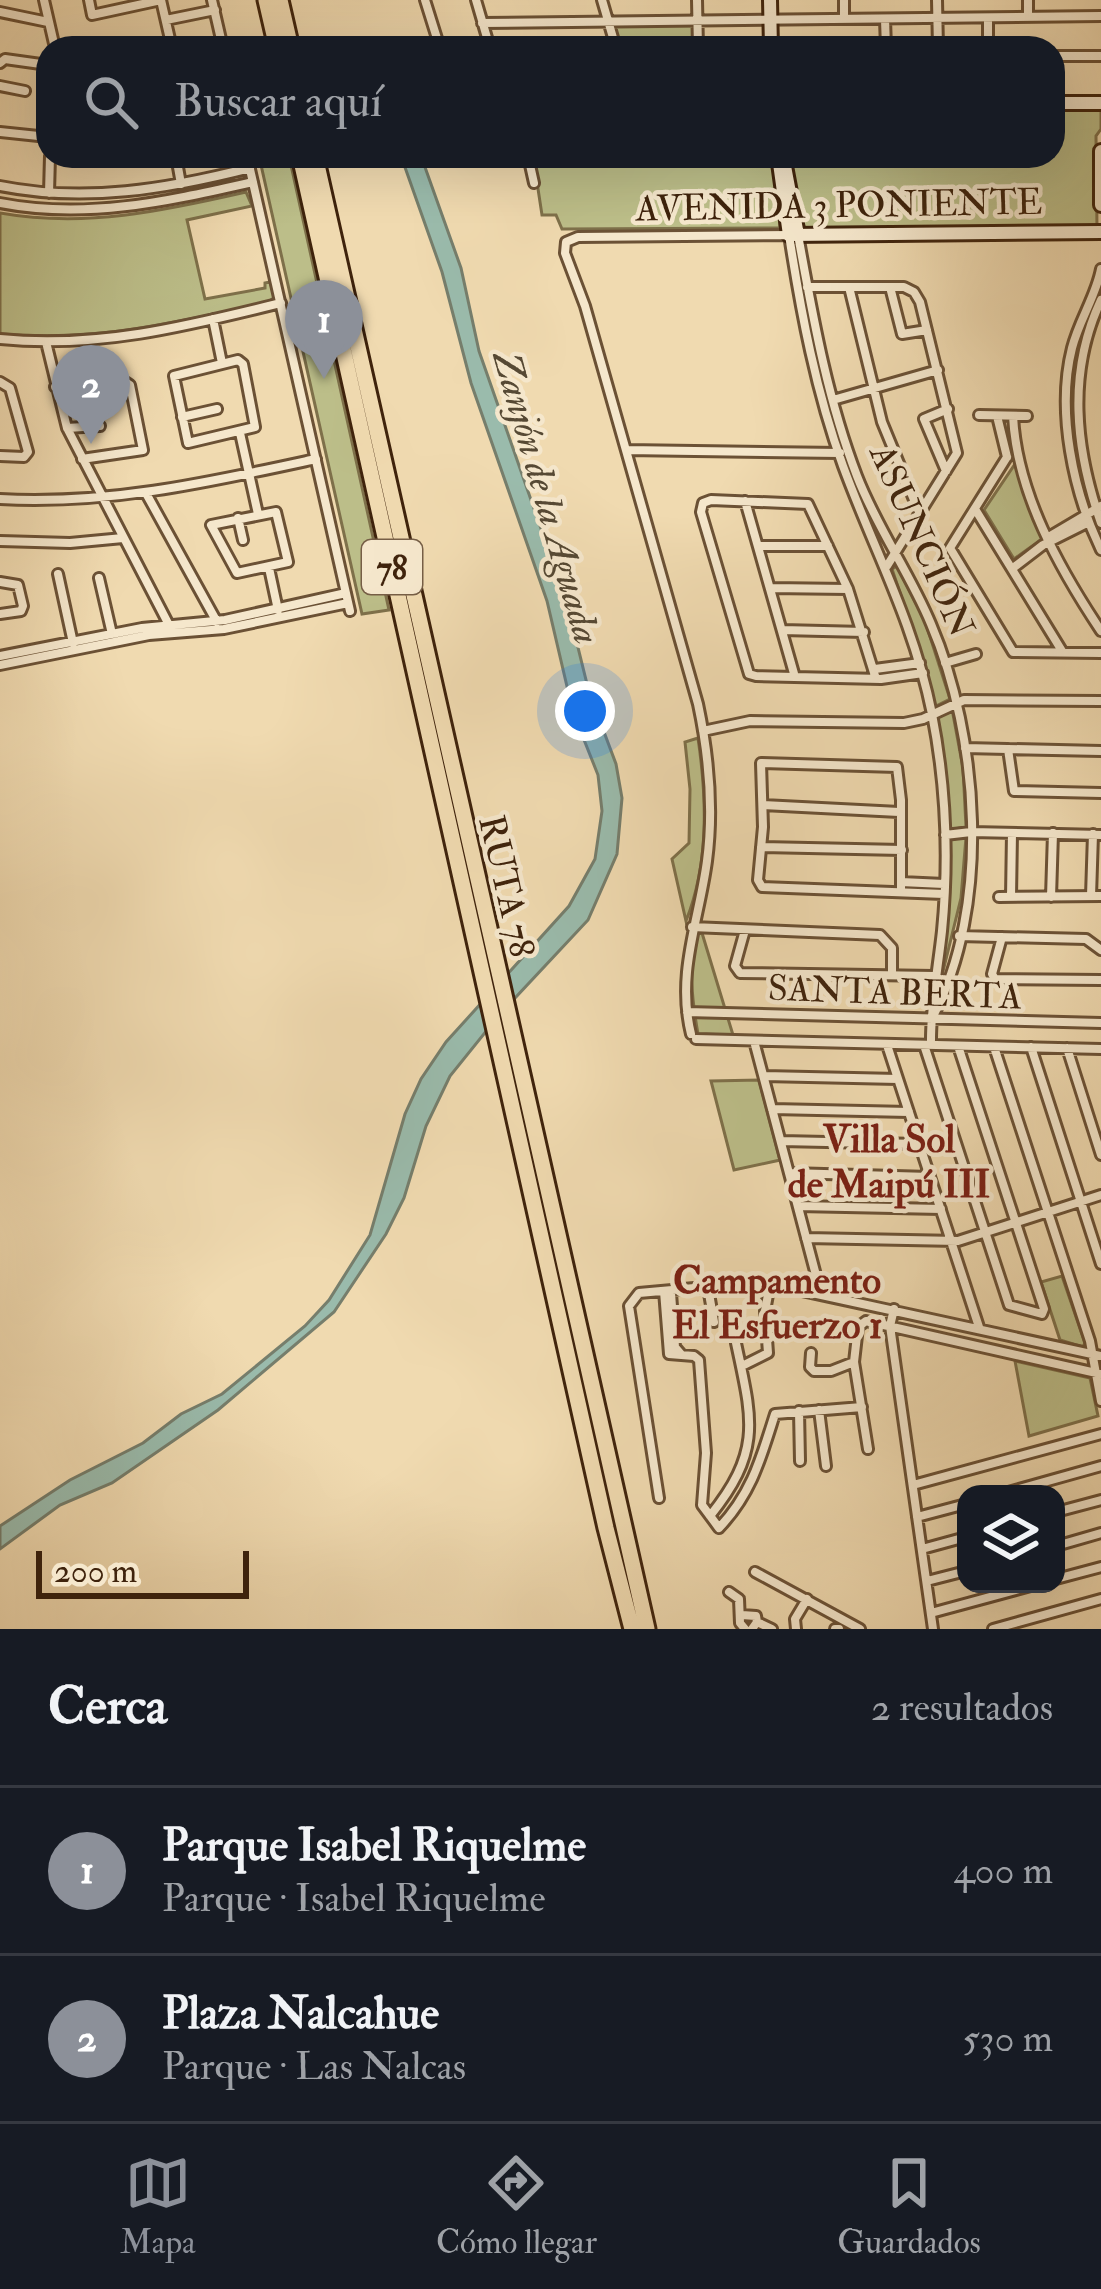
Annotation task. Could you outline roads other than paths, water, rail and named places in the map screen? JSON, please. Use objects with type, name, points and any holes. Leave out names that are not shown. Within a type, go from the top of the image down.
[{"type":"highway","points":[[266,0],[274,36]]},
{"type":"highway","points":[[280,0],[288,36]]},
{"type":"highway","name":"RUTA 78","points":[[303,168],[491,973]]},
{"type":"highway","name":"RUTA 78","points":[[318,168],[606,1528],[632,1629]]},
{"type":"highway","name":"RUTA 78","points":[[502,1026],[647,1629]]},
{"type":"street","points":[[44,0],[52,36]]},
{"type":"street","points":[[89,0],[92,15],[161,0],[169,36]]},
{"type":"street","points":[[425,0],[436,36]]},
{"type":"street","points":[[476,0],[486,36]]},
{"type":"street","points":[[602,0],[612,36]]},
{"type":"street","points":[[697,0],[698,36]]},
{"type":"street","points":[[770,0],[771,36]]},
{"type":"street","points":[[844,0],[844,19]]},
{"type":"street","points":[[937,0],[938,36]]},
{"type":"street","points":[[1028,0],[1028,17]]},
{"type":"street","points":[[166,20],[213,5],[220,36]]},
{"type":"street","points":[[0,12],[48,22]]},
{"type":"street","points":[[482,23],[1101,16]]},
{"type":"street","points":[[988,18],[988,36]]},
{"type":"street","points":[[885,19],[886,36]]},
{"type":"street","points":[[1065,56],[1101,56]]},
{"type":"street","points":[[2,61],[36,64]]},
{"type":"street","points":[[0,86],[25,92]]},
{"type":"street","points":[[1065,103],[1101,103]]},
{"type":"street","points":[[0,132],[36,136]]},
{"type":"street","points":[[1101,151],[1101,205]]},
{"type":"street","points":[[49,193],[50,168]]},
{"type":"street","points":[[179,168],[182,184]]},
{"type":"street","points":[[0,660],[348,602],[250,168],[182,184],[92,194],[3,187],[1,203],[92,211],[148,205],[253,182]]},
{"type":"street","points":[[531,168],[534,183]]},
{"type":"street","name":"ASUNCIÓN","points":[[782,168],[811,352],[922,668],[932,715],[945,835],[927,1042],[1010,1307],[1043,1313],[1015,1223]]},
{"type":"street","points":[[92,194],[92,211]]},
{"type":"street","name":"AVENIDA 3 PONIENTE","points":[[626,450],[565,253],[566,242],[578,237],[1101,232]]},
{"type":"street","name":"ASUNCIÓN","points":[[794,235],[844,452],[924,607],[946,663],[965,748],[971,832],[959,936],[931,1019]]},
{"type":"street","points":[[1096,515],[1069,435],[1066,378],[1077,331],[1101,268]]},
{"type":"street","points":[[807,287],[908,288],[916,294],[927,330],[958,449],[887,566]]},
{"type":"street","points":[[849,287],[873,389],[895,458],[920,512]]},
{"type":"street","points":[[890,287],[902,334],[927,330]]},
{"type":"street","points":[[1101,299],[1084,343],[1076,396],[1101,550]]},
{"type":"street","points":[[0,352],[1,339],[120,338],[281,304]]},
{"type":"street","points":[[213,319],[222,363]]},
{"type":"street","points":[[46,342],[67,428],[169,629]]},
{"type":"street","points":[[238,360],[243,364],[256,425],[190,443],[174,376],[222,363],[238,360]]},
{"type":"street","points":[[833,400],[938,370]]},
{"type":"street","points":[[0,456],[27,455],[4,383]]},
{"type":"street","points":[[55,387],[130,384],[142,450],[82,460]]},
{"type":"street","points":[[182,417],[218,409]]},
{"type":"street","points":[[946,471],[924,419],[948,409]]},
{"type":"street","points":[[980,415],[1027,416]]},
{"type":"street","points":[[997,416],[1047,542],[1101,631]]},
{"type":"street","points":[[1013,416],[1013,456],[950,548],[1013,652],[1101,653]]},
{"type":"street","points":[[67,428],[100,426]]},
{"type":"street","points":[[239,433],[258,514]]},
{"type":"street","points":[[844,452],[626,450],[704,730],[710,827],[686,969],[693,1036],[1101,1049]]},
{"type":"street","points":[[0,499],[147,494],[316,459]]},
{"type":"street","points":[[147,494],[217,622]]},
{"type":"street","points":[[745,501],[795,677]]},
{"type":"street","points":[[876,674],[848,589],[807,503],[703,503],[701,512],[747,672],[795,677],[876,674],[922,668]]},
{"type":"street","points":[[975,509],[1063,652]]},
{"type":"street","points":[[278,513],[288,559],[269,568],[235,572],[210,526],[258,514],[278,513]]},
{"type":"street","points":[[1013,568],[1047,542],[1096,515]]},
{"type":"street","points":[[238,518],[243,540]]},
{"type":"street","points":[[0,541],[70,543],[123,538]]},
{"type":"street","points":[[758,545],[829,546]]},
{"type":"street","points":[[269,568],[279,613]]},
{"type":"street","points":[[58,574],[73,643]]},
{"type":"street","points":[[99,578],[112,634]]},
{"type":"street","points":[[0,582],[18,585],[22,611],[0,614]]},
{"type":"street","points":[[770,588],[848,589]]},
{"type":"street","points":[[0,660],[112,634],[211,631],[279,613]]},
{"type":"street","points":[[782,631],[864,632]]},
{"type":"street","points":[[946,663],[976,653]]},
{"type":"street","points":[[704,730],[750,721],[890,724],[932,715],[956,702],[1101,701]]},
{"type":"street","points":[[965,748],[1101,752]]},
{"type":"street","points":[[1008,749],[1014,791],[1101,793]]},
{"type":"street","points":[[901,887],[897,767],[761,763],[758,880],[766,889],[944,888]]},
{"type":"street","points":[[763,805],[898,812]]},
{"type":"street","points":[[1011,897],[1012,832]]},
{"type":"street","points":[[1052,897],[1053,833]]},
{"type":"street","points":[[945,835],[1097,834],[1096,896],[999,897]]},
{"type":"street","points":[[761,847],[902,850]]},
{"type":"street","points":[[692,926],[880,935],[892,947],[892,975]]},
{"type":"street","points":[[745,930],[735,966],[738,972],[934,976]]},
{"type":"street","points":[[959,936],[1086,939],[1101,950]]},
{"type":"street","points":[[1002,937],[992,974],[995,979],[1101,980]]},
{"type":"street","name":"SANTA BERTA","points":[[687,1012],[1101,1023]]},
{"type":"street","points":[[754,1041],[821,1294]]},
{"type":"street","points":[[886,1044],[980,1329]]},
{"type":"street","points":[[958,1046],[1015,1223]]},
{"type":"street","points":[[994,1047],[1097,1356],[1101,1401]]},
{"type":"street","points":[[1030,1047],[1101,1264]]},
{"type":"street","points":[[1066,1048],[1101,1155]]},
{"type":"street","points":[[764,1076],[898,1079]]},
{"type":"street","points":[[772,1109],[909,1112]]},
{"type":"street","points":[[781,1141],[919,1144]]},
{"type":"street","points":[[789,1173],[930,1177]]},
{"type":"street","points":[[806,1238],[952,1242],[1101,1195]]},
{"type":"street","points":[[798,1205],[940,1209]]},
{"type":"street","points":[[659,1498],[629,1306],[639,1293],[765,1283],[1097,1356]]},
{"type":"street","points":[[742,1366],[768,1353],[765,1283]]},
{"type":"street","points":[[708,1288],[714,1322]]},
{"type":"street","points":[[667,1292],[675,1347],[699,1360],[706,1453],[702,1505],[718,1528],[745,1496],[764,1456],[775,1414],[862,1407]]},
{"type":"street","points":[[894,1309],[890,1326],[933,1629]]},
{"type":"street","points":[[868,1449],[854,1362],[858,1328],[871,1321],[1098,1373]]},
{"type":"street","points":[[710,1516],[734,1482],[749,1441],[750,1402],[736,1343]]},
{"type":"street","points":[[811,1353],[814,1371],[835,1370],[854,1362]]},
{"type":"street","points":[[819,1410],[826,1466]]},
{"type":"street","points":[[799,1411],[800,1461]]},
{"type":"street","points":[[913,1485],[1101,1434]]},
{"type":"street","points":[[1033,1485],[1101,1466]]},
{"type":"street","points":[[1065,1510],[1101,1500]]},
{"type":"street","points":[[917,1517],[957,1506]]},
{"type":"street","points":[[1065,1543],[1101,1533]]},
{"type":"street","points":[[922,1549],[957,1539]]},
{"type":"street","points":[[1065,1577],[1101,1567]]},
{"type":"street","points":[[755,1572],[860,1629]]},
{"type":"street","points":[[926,1581],[957,1572]]},
{"type":"street","points":[[729,1592],[740,1599],[740,1623],[772,1629]]},
{"type":"street","points":[[931,1613],[1005,1593]]},
{"type":"street","points":[[796,1629],[795,1619],[807,1599]]},
{"type":"street","points":[[992,1629],[1101,1599]]},
{"type":"street","points":[[742,1615],[751,1612],[751,1627]]},
{"type":"place","name":"Parque Isabel Riquelme","points":[[324,379]]},
{"type":"place","name":"Plaza Nalcahue","points":[[91,444]]},
{"type":"district","name":"Villa Sol de Maipú III","points":[[889,1160]]},
{"type":"district","name":"Campamento El Esfuerzo 1","points":[[777,1302]]},
{"type":"water label","name":"Zanjón de la Aguada","points":[[548,497]]}]
